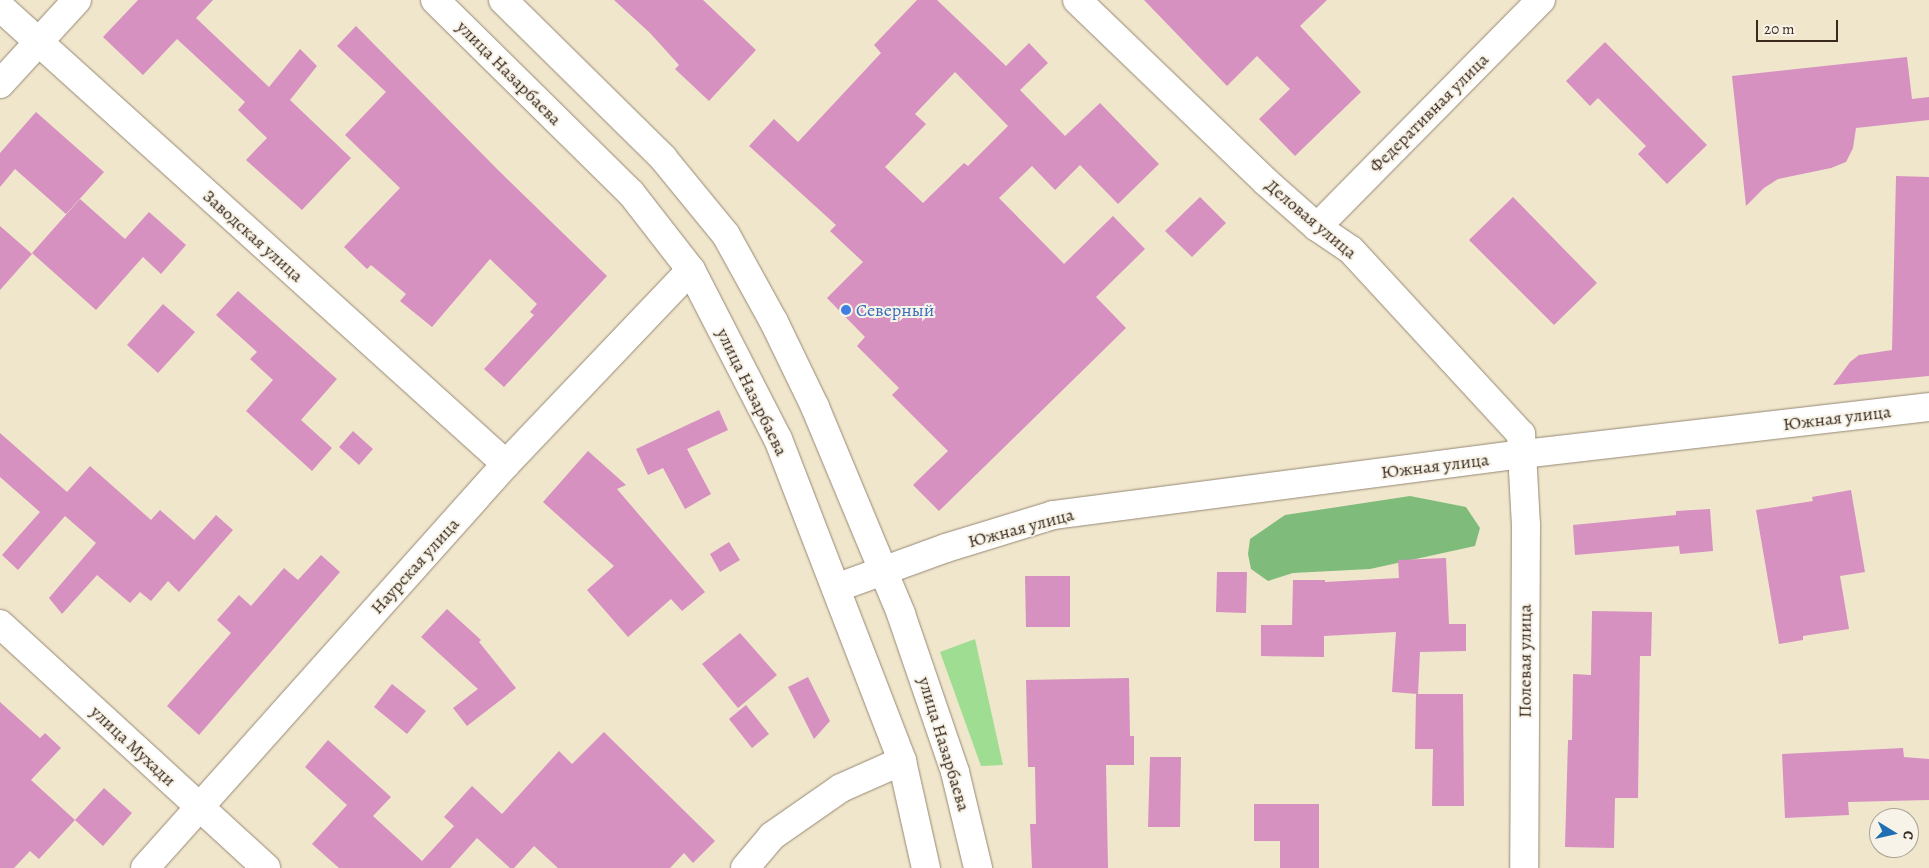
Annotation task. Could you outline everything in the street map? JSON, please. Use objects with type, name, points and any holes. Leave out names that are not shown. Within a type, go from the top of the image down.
[{"type":"street","points":[[0,84],[77,0]]},
{"type":"street","name":"улица Назарбаева","points":[[435,0],[631,193],[691,270],[778,439],[902,761],[926,868]]},
{"type":"street","name":"улица Назарбаева","points":[[503,0],[663,158],[726,235],[774,322],[815,407],[883,570],[934,705],[952,764],[978,868]]},
{"type":"street","name":"Деловая улица","points":[[1077,0],[1265,181],[1317,227],[1350,250],[1521,434],[1523,454]]},
{"type":"street","name":"Федеративная улица","points":[[1317,227],[1542,0]]},
{"type":"street","name":"Заводская улица","points":[[0,7],[506,464]]},
{"type":"street","name":"Наурская улица","points":[[145,868],[506,464],[691,270]]},
{"type":"street","name":"Южная улица","points":[[836,588],[946,548],[1053,515],[1523,454],[1929,407]]},
{"type":"street","name":"Полевая улица","points":[[1523,454],[1526,525],[1524,868]]},
{"type":"street","name":"улица Мухади","points":[[0,624],[266,868]]},
{"type":"street","points":[[744,868],[772,836],[841,788],[902,761]]},
{"type":"green space","points":[[1410,496],[1466,507],[1480,528],[1475,546],[1370,569],[1293,573],[1268,581],[1251,569],[1248,554],[1250,539],[1285,515]]},
{"type":"green space","points":[[975,639],[1003,765],[981,766],[940,652]]},
{"type":"building","points":[[138,0],[213,0],[196,18],[269,87],[300,49],[317,66],[290,100],[351,158],[302,210],[246,160],[267,138],[238,110],[245,102],[177,39],[143,75],[103,37]]},
{"type":"building","points":[[614,0],[703,0],[756,50],[709,101],[675,69],[679,65],[650,33]]},
{"type":"building","points":[[917,0],[937,0],[1006,66],[1029,43],[1048,63],[1020,90],[1065,136],[1100,103],[1159,164],[1118,204],[1080,165],[1055,190],[1032,166],[999,198],[1064,264],[1113,216],[1145,249],[1096,297],[1126,328],[939,511],[913,485],[948,451],[892,395],[899,388],[857,346],[865,337],[827,298],[863,262],[830,231],[836,225],[749,146],[774,119],[798,142],[881,53],[874,45]],"holes":[[[955,72],[1008,126],[968,166],[964,163],[923,203],[885,167],[926,124],[915,114]]]},
{"type":"building","points":[[1144,0],[1327,0],[1300,26],[1361,92],[1295,156],[1259,119],[1290,89],[1257,56],[1227,86]]},
{"type":"building","points":[[356,26],[497,169],[607,276],[504,387],[484,369],[534,315],[530,312],[537,304],[490,259],[432,327],[400,301],[406,294],[371,265],[367,269],[344,247],[400,188],[345,135],[386,92],[337,46]]},
{"type":"building","points":[[1605,42],[1707,145],[1667,184],[1638,154],[1646,146],[1598,98],[1590,106],[1566,81]]},
{"type":"building","points":[[1907,57],[1912,99],[1929,97],[1929,120],[1856,128],[1853,148],[1846,162],[1831,168],[1778,179],[1764,188],[1746,206],[1732,76]]},
{"type":"building","points":[[36,112],[104,172],[66,214],[15,169],[0,187],[0,153]]},
{"type":"building","points":[[1896,176],[1929,177],[1929,376],[1833,385],[1850,362],[1859,355],[1892,350]]},
{"type":"building","points":[[1200,197],[1226,223],[1192,257],[1165,231]]},
{"type":"building","points":[[1513,197],[1597,283],[1554,325],[1469,240]]},
{"type":"building","points":[[80,199],[125,239],[149,212],[186,245],[161,274],[143,257],[96,310],[32,253]]},
{"type":"building","points":[[0,226],[32,254],[0,290]]},
{"type":"building","points":[[238,291],[337,379],[301,420],[332,448],[312,471],[246,411],[273,380],[250,359],[257,352],[216,315]]},
{"type":"building","points":[[163,304],[195,332],[158,373],[127,345]]},
{"type":"building","points":[[719,410],[728,430],[687,449],[711,494],[685,509],[663,468],[648,475],[636,449]]},
{"type":"building","points":[[353,431],[373,449],[359,465],[339,447]]},
{"type":"building","points":[[0,433],[67,492],[90,466],[151,520],[160,510],[194,540],[216,515],[233,530],[179,592],[168,581],[151,601],[140,592],[130,603],[97,575],[62,614],[49,598],[96,543],[65,516],[18,570],[2,555],[40,512],[0,477]]},
{"type":"building","points":[[588,451],[626,485],[617,489],[705,592],[682,611],[671,599],[628,637],[587,590],[614,566],[543,502]]},
{"type":"building","points":[[1851,490],[1865,572],[1840,576],[1849,629],[1803,636],[1803,640],[1779,644],[1756,510],[1813,501],[1812,497]]},
{"type":"building","points":[[1710,509],[1713,551],[1680,554],[1679,546],[1575,555],[1573,525],[1676,515],[1676,511]]},
{"type":"building","points":[[729,542],[740,560],[720,572],[710,554]]},
{"type":"building","points":[[321,555],[340,572],[199,735],[167,706],[231,633],[217,620],[239,595],[251,606],[284,568],[298,580]]},
{"type":"building","points":[[1446,558],[1449,624],[1466,624],[1466,651],[1420,652],[1418,694],[1392,692],[1396,632],[1324,636],[1324,657],[1261,656],[1261,625],[1292,625],[1293,580],[1325,580],[1325,582],[1399,578],[1398,560]]},
{"type":"building","points":[[1217,572],[1247,572],[1246,613],[1216,612]]},
{"type":"building","points":[[1025,576],[1070,576],[1070,627],[1026,627]]},
{"type":"building","points":[[447,609],[481,640],[479,642],[516,688],[467,726],[453,708],[478,689],[421,637]]},
{"type":"building","points":[[1592,611],[1652,612],[1651,656],[1640,656],[1638,798],[1615,798],[1614,848],[1565,847],[1568,740],[1572,740],[1573,674],[1591,675]]},
{"type":"building","points":[[740,633],[777,675],[738,708],[702,664]]},
{"type":"building","points":[[808,677],[830,721],[814,739],[788,687]]},
{"type":"building","points":[[1129,678],[1130,736],[1134,736],[1134,765],[1106,765],[1108,868],[1032,868],[1030,824],[1036,824],[1035,767],[1028,767],[1026,680]]},
{"type":"building","points":[[392,684],[426,711],[407,734],[374,707]]},
{"type":"building","points":[[1416,694],[1463,694],[1464,806],[1432,806],[1433,749],[1415,749]]},
{"type":"building","points":[[0,702],[40,738],[45,733],[61,748],[31,780],[75,820],[39,859],[30,851],[14,868],[0,868]]},
{"type":"building","points":[[746,705],[769,734],[752,748],[729,719]]},
{"type":"building","points":[[604,732],[715,841],[693,863],[684,853],[670,868],[558,868],[534,846],[514,868],[510,868],[477,838],[450,868],[339,868],[312,844],[347,805],[305,767],[328,740],[391,797],[373,816],[422,861],[454,826],[444,817],[472,786],[502,814],[559,751],[572,764]]},
{"type":"building","points":[[1903,748],[1904,757],[1929,759],[1929,800],[1848,802],[1849,815],[1785,818],[1782,754]]},
{"type":"building","points":[[1150,757],[1181,757],[1180,827],[1148,827]]},
{"type":"building","points":[[104,788],[132,813],[103,846],[75,820]]},
{"type":"building","points":[[1254,804],[1319,804],[1319,868],[1280,868],[1280,841],[1254,841]]},
{"type":"place","name":"Северный","points":[[846,310]]}]
